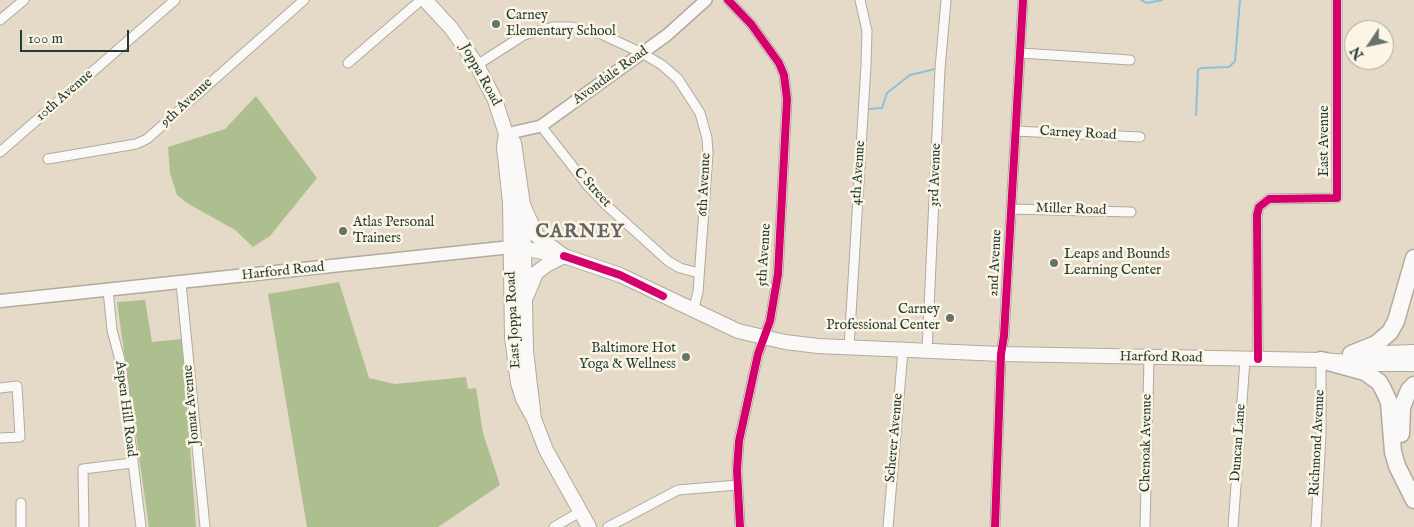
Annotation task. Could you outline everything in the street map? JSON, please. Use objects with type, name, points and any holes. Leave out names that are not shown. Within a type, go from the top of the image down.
[{"type":"highway","points":[[1351,354],[1376,344],[1390,332],[1396,321],[1414,258]]},
{"type":"highway","points":[[1321,360],[1365,372],[1384,389],[1389,402],[1393,452],[1397,466],[1414,500]]},
{"type":"highway","points":[[1414,385],[1405,398],[1401,425],[1403,450],[1414,481]]},
{"type":"main road","name":"Joppa Road","points":[[423,0],[451,28],[477,64],[495,100],[506,134],[514,143],[523,206],[517,248]]},
{"type":"main road","name":"Joppa Road","points":[[506,134],[504,147],[517,248]]},
{"type":"main road","points":[[523,206],[537,236],[564,256],[536,273],[524,308]]},
{"type":"main road","name":"Harford Road","points":[[0,301],[517,248],[564,256],[620,274],[693,311],[738,331],[764,338],[801,344],[1001,354],[1321,360],[1414,364]]},
{"type":"main road","name":"East Joppa Road","points":[[517,248],[534,419]]},
{"type":"main road","name":"East Joppa Road","points":[[517,248],[513,351],[523,399],[534,419],[548,456],[588,527]]},
{"type":"main road","name":"Harford Road","points":[[1321,360],[1351,354],[1414,352]]},
{"type":"street","points":[[0,20],[24,0]]},
{"type":"street","name":"10th Avenue","points":[[0,152],[175,0]]},
{"type":"street","name":"9th Avenue","points":[[48,159],[136,144],[147,139],[304,0]]},
{"type":"street","points":[[348,63],[423,0]]},
{"type":"street","name":"Avondale Road","points":[[506,134],[541,126],[680,24],[706,0]]},
{"type":"street","name":"5th Avenue","points":[[728,0],[751,24],[772,52],[784,75],[786,89],[778,274],[764,338],[744,410],[738,456],[737,485],[740,527]]},
{"type":"street","name":"4th Avenue","points":[[849,347],[866,64],[867,31],[860,0]]},
{"type":"street","name":"3rd Avenue","points":[[927,351],[940,70],[946,0]]},
{"type":"street","name":"2nd Avenue","points":[[995,527],[1001,354],[1023,0]]},
{"type":"street","name":"East Avenue","points":[[1251,359],[1257,215],[1259,207],[1269,199],[1337,198],[1336,0]]},
{"type":"street","name":"6th Avenue","points":[[477,64],[524,35],[561,26],[587,30],[642,53],[662,65],[678,79],[695,103],[704,126],[708,154],[699,273],[696,302],[693,311]]},
{"type":"street","points":[[1020,53],[1130,60]]},
{"type":"street","name":"C Street","points":[[541,126],[588,186],[606,205],[668,262],[680,268],[699,273]]},
{"type":"street","name":"Carney Road","points":[[1016,131],[1140,137]]},
{"type":"street","name":"Miller Road","points":[[1011,209],[1131,212]]},
{"type":"street","name":"Jomat Avenue","points":[[181,283],[205,527]]},
{"type":"street","name":"Aspen Hill Road","points":[[108,290],[112,330],[121,364],[141,527]]},
{"type":"street","name":"Scherer Avenue","points":[[888,527],[903,350]]},
{"type":"street","name":"Chenoak Avenue","points":[[1146,527],[1149,358]]},
{"type":"street","name":"Duncan Lane","points":[[1232,527],[1251,359]]},
{"type":"street","name":"Richmond Avenue","points":[[1316,527],[1321,434],[1321,360]]},
{"type":"street","points":[[0,388],[17,386],[20,437],[0,438]]},
{"type":"street","points":[[84,526],[83,469],[132,463]]},
{"type":"street","points":[[608,527],[678,490],[737,485]]},
{"type":"street","points":[[21,503],[22,527]]},
{"type":"street","points":[[554,527],[580,512]]},
{"type":"green space","points":[[256,96],[317,178],[270,236],[253,247],[235,230],[187,203],[177,195],[170,173],[168,147],[225,129]]},
{"type":"green space","points":[[339,282],[369,378],[395,384],[466,377],[468,389],[476,388],[483,433],[500,485],[438,527],[307,527],[268,294]]},
{"type":"green space","points":[[145,300],[152,342],[182,339],[196,527],[149,527],[117,302]]},
{"type":"waterway","points":[[1141,0],[1147,3],[1162,0]]},
{"type":"waterway","points":[[1196,115],[1198,70],[1201,68],[1229,67],[1235,61],[1240,0]]},
{"type":"waterway","points":[[868,109],[882,108],[887,93],[910,75],[935,69]]},
{"type":"cycle path","points":[[728,0],[751,24],[779,63],[784,75],[787,99],[778,274],[770,321],[758,354],[739,441],[737,470],[740,527]]},
{"type":"cycle path","points":[[995,527],[1001,354],[1004,336],[1023,0]]},
{"type":"cycle path","points":[[1258,359],[1257,215],[1259,207],[1269,199],[1337,198],[1337,0]]},
{"type":"cycle path","points":[[564,256],[620,275],[663,296]]},
{"type":"place","name":"Carney Elementary School","points":[[496,24]]},
{"type":"place","name":"Atlas Personal Trainers","points":[[343,231]]},
{"type":"place","name":"Leaps and Bounds Learning Center","points":[[1054,263]]},
{"type":"place","name":"Carney Professional Center","points":[[950,318]]},
{"type":"place","name":"Baltimore Hot Yoga & Wellness","points":[[686,357]]},
{"type":"district","name":"CARNEY","points":[[580,233]]}]
